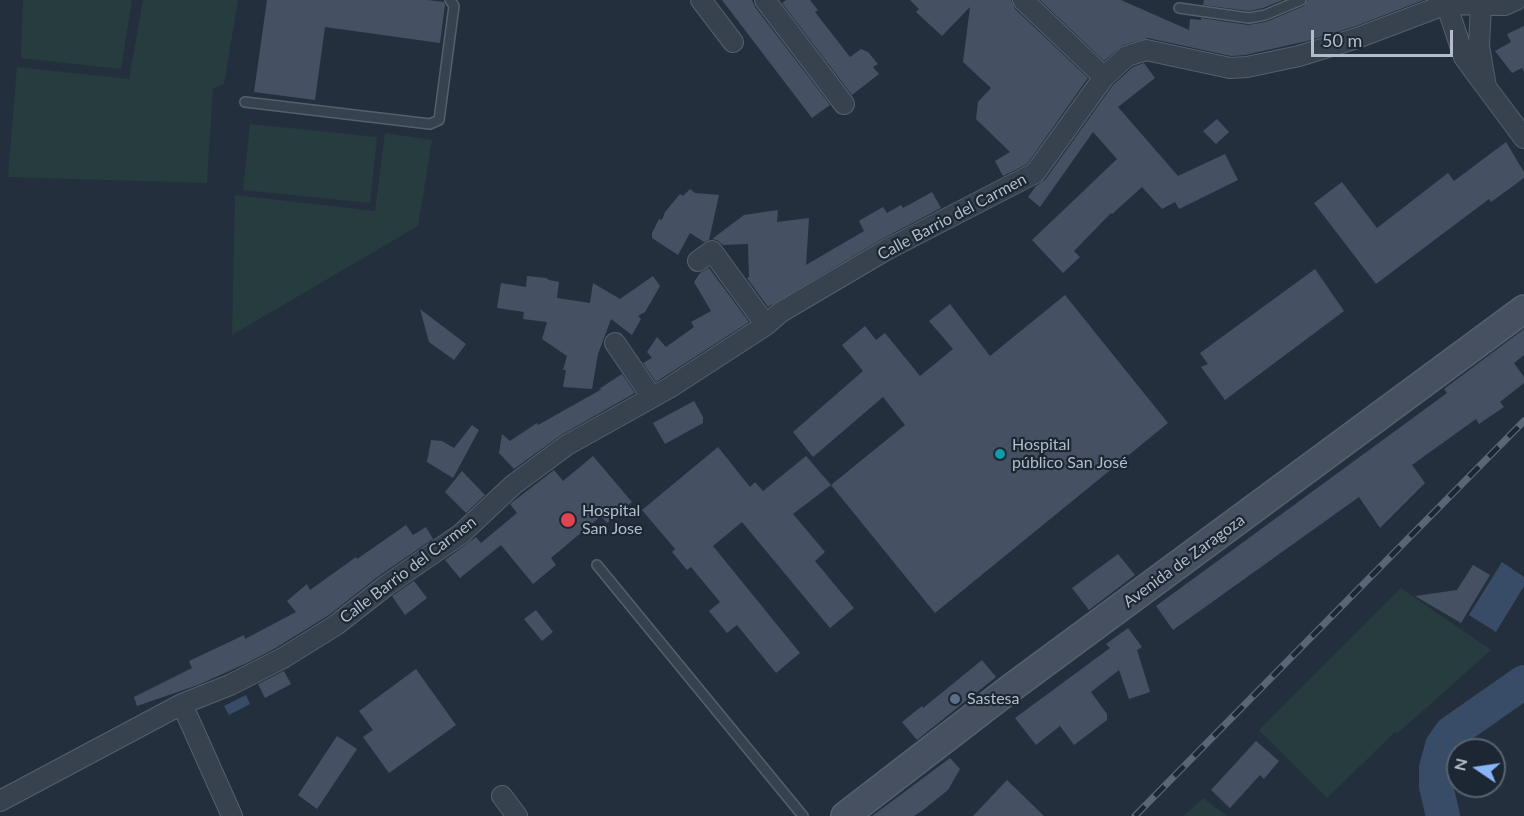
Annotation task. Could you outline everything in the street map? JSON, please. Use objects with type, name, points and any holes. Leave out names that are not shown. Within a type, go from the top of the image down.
[{"type":"main road","name":"Avenida de Zaragoza","points":[[845,816],[1011,687],[1524,309]]},
{"type":"street","points":[[701,0],[733,42]]},
{"type":"street","points":[[765,0],[844,104]]},
{"type":"street","points":[[1023,0],[1104,77]]},
{"type":"street","points":[[1516,0],[1505,5],[1446,2],[1464,57],[1524,138]]},
{"type":"street","name":"Calle Barrio del Carmen","points":[[0,801],[182,704],[231,685],[284,658],[336,625],[387,585],[461,534],[513,485],[567,445],[652,397],[765,325],[781,312],[886,250],[1035,173],[1104,77],[1127,56],[1146,50],[1230,68],[1262,65],[1357,38],[1446,2]]},
{"type":"street","points":[[1482,3],[1479,46],[1486,87]]},
{"type":"street","points":[[698,261],[712,250],[765,325]]},
{"type":"street","points":[[615,344],[652,397]]},
{"type":"street","points":[[182,704],[232,816]]},
{"type":"street","points":[[502,796],[517,816]]},
{"type":"lane","points":[[244,102],[430,124],[439,120],[454,6],[450,0]]},
{"type":"lane","points":[[1179,8],[1249,18],[1265,15],[1301,0]]},
{"type":"lane","points":[[597,565],[803,816]]},
{"type":"green space","points":[[23,0],[132,0],[121,69],[21,58]]},
{"type":"green space","points":[[143,0],[238,0],[224,84],[213,89],[207,183],[8,177],[17,67],[129,79]]},
{"type":"green space","points":[[250,124],[377,137],[370,203],[243,190]]},
{"type":"green space","points":[[385,133],[432,140],[418,226],[232,335],[235,195],[375,211]]},
{"type":"green space","points":[[1401,588],[1491,650],[1398,733],[1395,732],[1327,798],[1259,730]]},
{"type":"green space","points":[[1203,798],[1227,816],[1184,816]]},
{"type":"water","points":[[1502,562],[1524,577],[1524,586],[1496,632],[1469,615]]},
{"type":"water","points":[[246,695],[250,704],[229,715],[224,706]]},
{"type":"building","points":[[267,0],[428,0],[444,2],[440,43],[325,27],[315,100],[254,92]]},
{"type":"building","points":[[722,0],[752,0],[830,105],[812,118]]},
{"type":"building","points":[[786,0],[810,0],[818,10],[815,12],[850,57],[861,49],[868,52],[878,64],[873,67],[879,74],[852,95],[782,3]]},
{"type":"building","points":[[910,0],[1011,0],[1015,9],[1088,78],[1027,164],[1003,176],[995,161],[1010,152],[976,119],[978,102],[991,88],[963,62],[970,7],[942,36],[916,12],[919,9]]},
{"type":"building","points":[[1040,0],[1121,0],[1189,30],[1190,19],[1201,20],[1201,18],[1248,25],[1266,22],[1304,6],[1308,0],[1424,0],[1353,27],[1307,41],[1245,55],[1231,56],[1148,38],[1123,45],[1104,61]]},
{"type":"building","points":[[1204,0],[1283,0],[1249,11],[1203,5]]},
{"type":"building","points":[[1524,26],[1524,72],[1522,68],[1512,73],[1495,51],[1511,42],[1507,34]]},
{"type":"building","points":[[1144,63],[1155,78],[1118,107],[1178,176],[1225,154],[1238,180],[1179,209],[1175,202],[1162,209],[1142,187],[1111,213],[1074,251],[1080,257],[1063,273],[1032,240],[1117,159],[1093,132],[1040,207],[1028,197],[1036,186],[1045,180],[1113,85],[1133,67]]},
{"type":"building","points":[[1217,119],[1229,132],[1216,144],[1203,131]]},
{"type":"building","points":[[1506,142],[1524,172],[1524,178],[1491,202],[1489,199],[1376,284],[1314,203],[1342,182],[1377,228],[1448,173],[1454,181]]},
{"type":"building","points":[[690,189],[695,193],[719,195],[709,240],[704,242],[690,233],[678,255],[652,238],[652,233],[659,219],[662,220],[665,212],[680,194],[683,196]]},
{"type":"building","points":[[932,192],[941,208],[880,240],[768,307],[747,278],[749,277],[748,244],[723,245],[712,239],[744,215],[778,210],[777,222],[809,218],[806,265],[864,231],[859,221],[869,215],[883,207],[887,213],[901,205],[903,208]]},
{"type":"building","points":[[709,268],[749,322],[656,382],[643,363],[652,358],[647,352],[657,337],[666,347],[694,327],[691,322],[711,311],[694,282],[700,273]]},
{"type":"building","points":[[1315,269],[1344,311],[1225,400],[1201,367],[1208,364],[1200,353]]},
{"type":"building","points":[[527,276],[559,282],[557,298],[590,303],[593,283],[620,299],[653,276],[660,286],[645,312],[638,316],[641,319],[632,335],[611,319],[598,354],[592,389],[563,387],[566,370],[563,370],[567,356],[542,339],[547,322],[523,319],[524,312],[497,308],[501,283],[526,287]]},
{"type":"building","name":"Hospital público San José","points":[[1065,295],[1168,423],[935,613],[831,485],[905,425],[883,397],[813,457],[793,432],[863,371],[842,345],[865,326],[876,340],[885,333],[920,376],[953,349],[929,321],[950,304],[990,356]]},
{"type":"building","points":[[420,309],[466,344],[454,360],[429,342]]},
{"type":"building","points":[[1524,329],[1524,355],[1514,363],[1524,377],[1524,383],[1500,402],[1504,407],[1479,424],[1476,419],[1412,465],[1425,483],[1380,528],[1359,497],[1173,630],[1156,606],[1447,393],[1444,389]]},
{"type":"building","points":[[622,374],[635,393],[561,435],[514,469],[499,453],[502,434],[510,441],[537,423],[538,425],[602,389],[599,389]]},
{"type":"building","points":[[694,401],[703,417],[703,423],[665,444],[653,423]]},
{"type":"building","points":[[472,425],[479,430],[453,478],[427,462],[431,440],[442,441],[454,448]]},
{"type":"building","points":[[718,447],[750,487],[755,482],[763,491],[806,456],[831,485],[793,514],[825,552],[815,561],[854,608],[830,628],[742,522],[713,546],[800,653],[776,673],[737,625],[727,633],[709,611],[720,602],[691,567],[687,570],[672,552],[675,549],[642,510]]},
{"type":"building","name":"Hospital San Jose","points":[[593,456],[632,502],[607,523],[601,516],[551,558],[556,565],[533,584],[501,545],[460,578],[445,560],[476,537],[481,543],[517,513],[510,504],[554,470],[563,481]]},
{"type":"building","points":[[462,471],[485,495],[466,513],[445,492]]},
{"type":"building","points":[[406,525],[413,535],[426,527],[433,539],[380,575],[329,615],[247,663],[198,685],[137,706],[134,697],[192,668],[189,661],[244,635],[245,639],[296,612],[287,601],[307,584],[310,590]]},
{"type":"building","points":[[1118,554],[1135,575],[1089,610],[1072,588]]},
{"type":"building","points":[[1473,565],[1490,575],[1461,623],[1415,596],[1457,590]]},
{"type":"building","points":[[414,581],[427,598],[405,615],[392,596]]},
{"type":"building","points":[[536,610],[553,632],[542,641],[524,619]]},
{"type":"building","points":[[1128,628],[1142,647],[1137,650],[1150,692],[1129,699],[1119,670],[1091,692],[1107,714],[1107,720],[1074,745],[1060,726],[1036,745],[1015,718],[1110,648],[1106,644]]},
{"type":"building","points":[[982,660],[996,677],[917,740],[902,722]]},
{"type":"building","points":[[416,669],[456,725],[389,773],[363,737],[373,730],[359,711]]},
{"type":"building","points":[[284,671],[291,684],[265,698],[258,684]]},
{"type":"building","points":[[337,736],[357,749],[317,809],[298,795]]},
{"type":"building","points":[[1256,741],[1279,761],[1264,779],[1260,775],[1230,808],[1211,790]]},
{"type":"building","points":[[950,758],[960,769],[948,790],[923,810],[914,816],[872,816]]},
{"type":"building","points":[[1007,780],[1044,816],[973,816]]},
{"type":"waterway","points":[[1443,816],[1436,786],[1436,768],[1442,746],[1451,733],[1524,682]]},
{"type":"railway","points":[[1135,816],[1524,421]]},
{"type":"place","name":"Hospital público San José","points":[[1000,454]]},
{"type":"place","name":"Hospital San Jose","points":[[568,520]]},
{"type":"place","name":"Sastesa","points":[[955,699]]}]
